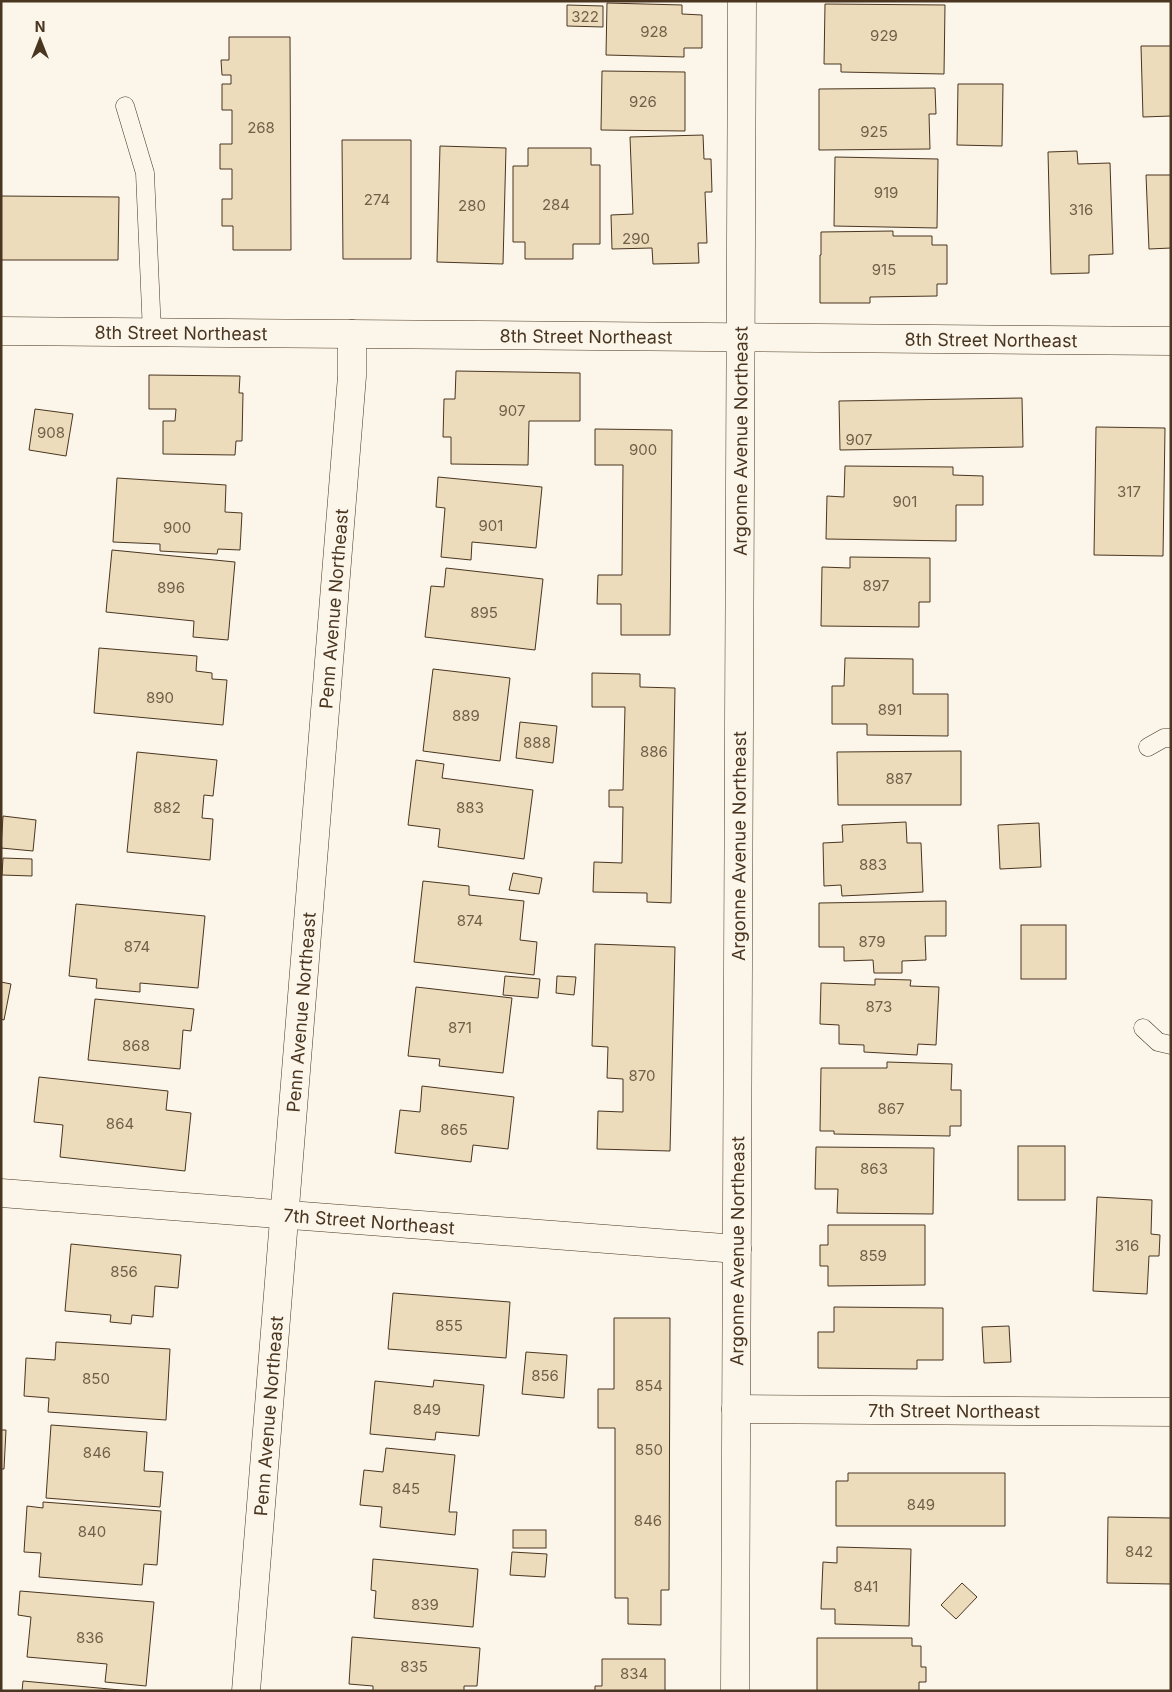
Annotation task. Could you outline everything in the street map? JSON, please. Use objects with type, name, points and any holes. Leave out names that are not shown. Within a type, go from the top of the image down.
[{"type":"street","name":"Argonne Avenue Northeast","points":[[736,1691],[742,1]]},
{"type":"street","name":"8th Street Northeast","points":[[1,331],[1171,340]]},
{"type":"street","name":"Penn Avenue Northeast","points":[[246,1691],[351,386],[352,334]]},
{"type":"street","name":"7th Street Northeast","points":[[1,1193],[737,1249]]},
{"type":"street","name":"7th Street Northeast","points":[[736,1409],[1171,1412]]},
{"type":"lane","points":[[125,106],[145,173],[152,332]]},
{"type":"lane","points":[[1148,747],[1164,738],[1171,738]]},
{"type":"lane","points":[[1143,1028],[1158,1042],[1171,1045]]},
{"type":"building","points":[[607,3],[682,5],[682,14],[702,15],[702,48],[684,48],[684,57],[606,55]]},
{"type":"building","points":[[825,4],[945,5],[944,74],[841,72],[841,64],[824,64]]},
{"type":"building","points":[[567,5],[603,6],[603,27],[567,26]]},
{"type":"building","points":[[229,37],[290,37],[291,250],[233,250],[233,226],[222,226],[222,199],[232,199],[232,169],[220,169],[220,144],[232,144],[232,110],[222,110],[222,84],[231,84],[231,75],[222,75],[221,60],[229,60]]},
{"type":"building","points":[[1141,46],[1171,46],[1171,116],[1143,117]]},
{"type":"building","points":[[602,71],[685,72],[685,131],[601,130]]},
{"type":"building","points":[[958,84],[1003,84],[1002,146],[957,145]]},
{"type":"building","points":[[935,88],[936,114],[929,114],[930,149],[819,150],[819,89]]},
{"type":"building","points":[[703,135],[704,159],[711,159],[712,192],[705,192],[707,243],[698,243],[699,263],[653,264],[652,248],[612,249],[611,215],[633,214],[630,137]]},
{"type":"building","points":[[342,140],[411,140],[411,259],[343,259]]},
{"type":"building","points":[[440,146],[506,148],[503,264],[437,262]]},
{"type":"building","points":[[528,148],[591,148],[591,165],[600,165],[600,244],[573,244],[573,259],[525,259],[525,242],[513,242],[513,166],[528,166]]},
{"type":"building","points":[[1077,151],[1078,164],[1110,163],[1113,254],[1089,255],[1089,273],[1051,274],[1048,152]]},
{"type":"building","points":[[835,157],[938,159],[937,228],[834,226]]},
{"type":"building","points":[[1146,175],[1171,175],[1171,248],[1149,249]]},
{"type":"building","points":[[1,196],[119,197],[118,260],[1,260]]},
{"type":"building","points":[[893,231],[893,236],[932,236],[932,245],[947,245],[947,284],[937,284],[937,296],[870,297],[870,303],[820,303],[821,232]]},
{"type":"building","points":[[456,371],[580,373],[580,421],[529,421],[528,465],[451,464],[451,437],[443,437],[444,399],[455,399]]},
{"type":"building","points":[[149,375],[240,376],[239,393],[243,393],[242,441],[236,441],[235,455],[163,454],[163,421],[175,421],[176,409],[149,409]]},
{"type":"building","points":[[1022,398],[1023,447],[840,450],[839,401]]},
{"type":"building","points":[[35,409],[73,414],[66,456],[29,450]]},
{"type":"building","points":[[1096,427],[1165,428],[1163,556],[1094,555]]},
{"type":"building","points":[[595,429],[672,430],[670,635],[621,635],[621,604],[597,604],[598,575],[622,575],[623,465],[595,465]]},
{"type":"building","points":[[845,466],[953,467],[953,475],[983,476],[983,505],[956,505],[956,541],[826,539],[827,496],[844,497]]},
{"type":"building","points":[[438,477],[542,487],[536,548],[472,542],[471,560],[441,557],[445,508],[436,507]]},
{"type":"building","points":[[117,478],[226,485],[225,512],[242,513],[240,550],[218,549],[217,554],[160,551],[160,544],[113,542]]},
{"type":"building","points":[[112,550],[235,562],[228,640],[193,637],[194,621],[106,612]]},
{"type":"building","points":[[850,557],[930,558],[930,602],[919,602],[919,627],[821,626],[822,567],[850,568]]},
{"type":"building","points":[[446,568],[543,579],[535,650],[425,637],[431,586],[444,587]]},
{"type":"building","points":[[99,648],[197,656],[196,671],[212,673],[212,679],[227,680],[223,725],[94,713]]},
{"type":"building","points":[[845,658],[913,659],[913,694],[948,694],[948,736],[867,735],[867,724],[832,724],[832,686],[844,686]]},
{"type":"building","points":[[433,669],[510,678],[500,761],[423,751]]},
{"type":"building","points":[[592,673],[640,674],[640,687],[675,688],[671,903],[647,902],[647,893],[593,892],[594,862],[622,863],[623,807],[609,807],[609,790],[623,790],[625,707],[592,707]]},
{"type":"building","points":[[520,722],[557,726],[553,763],[516,758]]},
{"type":"building","points":[[961,751],[961,805],[838,805],[837,752]]},
{"type":"building","points":[[137,752],[217,760],[213,796],[204,795],[202,818],[213,819],[210,860],[127,852]]},
{"type":"building","points":[[416,760],[444,764],[442,778],[533,790],[524,859],[438,847],[440,829],[408,825]]},
{"type":"building","points":[[3,816],[36,820],[33,851],[1,848]]},
{"type":"building","points":[[906,822],[907,843],[921,843],[923,892],[842,896],[841,885],[824,886],[823,843],[843,842],[842,825]]},
{"type":"building","points":[[1039,823],[1041,867],[1000,869],[998,825]]},
{"type":"building","points":[[3,858],[32,859],[32,876],[2,875]]},
{"type":"building","points":[[513,873],[542,878],[539,894],[509,890]]},
{"type":"building","points":[[423,881],[469,886],[469,895],[524,901],[520,940],[537,942],[534,975],[414,962]]},
{"type":"building","points":[[946,901],[946,936],[925,936],[926,960],[902,961],[902,973],[874,973],[873,960],[844,961],[844,947],[819,947],[819,903]]},
{"type":"building","points":[[76,904],[205,916],[198,988],[140,983],[140,992],[96,988],[97,979],[69,976]]},
{"type":"building","points":[[1021,925],[1066,925],[1066,979],[1021,979]]},
{"type":"building","points":[[595,944],[675,947],[670,1151],[597,1149],[598,1111],[623,1112],[623,1079],[607,1078],[608,1047],[592,1046]]},
{"type":"building","points":[[505,976],[540,979],[538,998],[503,995]]},
{"type":"building","points":[[557,976],[576,977],[574,995],[556,993]]},
{"type":"building","points":[[875,979],[911,980],[910,986],[939,987],[936,1045],[918,1044],[917,1055],[864,1052],[864,1045],[839,1044],[839,1025],[820,1024],[821,983],[875,985]]},
{"type":"building","points":[[1,982],[11,984],[4,1020],[1,1019]]},
{"type":"building","points":[[416,987],[512,998],[503,1073],[439,1066],[440,1059],[408,1056]]},
{"type":"building","points":[[95,999],[194,1009],[191,1031],[183,1030],[180,1069],[88,1060]]},
{"type":"building","points":[[887,1062],[952,1064],[951,1090],[961,1090],[961,1126],[950,1126],[950,1136],[834,1134],[834,1131],[820,1131],[821,1068],[887,1068]]},
{"type":"building","points":[[39,1077],[168,1091],[166,1110],[191,1113],[185,1171],[60,1157],[63,1125],[34,1122]]},
{"type":"building","points":[[422,1086],[514,1097],[508,1149],[473,1145],[471,1162],[395,1153],[400,1110],[420,1112]]},
{"type":"building","points":[[1018,1146],[1065,1146],[1065,1200],[1018,1200]]},
{"type":"building","points":[[816,1147],[934,1148],[933,1214],[837,1213],[838,1189],[815,1189]]},
{"type":"building","points":[[1097,1197],[1152,1200],[1151,1234],[1160,1235],[1159,1256],[1149,1256],[1147,1294],[1093,1291]]},
{"type":"building","points":[[828,1225],[925,1225],[925,1285],[828,1286],[828,1266],[820,1266],[820,1245],[828,1245]]},
{"type":"building","points":[[71,1244],[181,1255],[178,1288],[155,1286],[153,1317],[132,1315],[131,1324],[110,1322],[111,1315],[65,1311]]},
{"type":"building","points":[[393,1293],[510,1302],[506,1358],[388,1349]]},
{"type":"building","points":[[834,1307],[943,1308],[943,1360],[917,1360],[917,1369],[818,1368],[818,1332],[834,1332]]},
{"type":"building","points":[[614,1318],[670,1318],[669,1590],[661,1590],[661,1625],[628,1624],[628,1598],[615,1598],[615,1428],[598,1428],[598,1389],[614,1389]]},
{"type":"building","points":[[1009,1326],[1011,1362],[984,1363],[982,1327]]},
{"type":"building","points":[[56,1342],[170,1349],[166,1420],[48,1412],[49,1398],[24,1396],[26,1358],[55,1360]]},
{"type":"building","points":[[526,1352],[567,1355],[564,1398],[522,1394]]},
{"type":"building","points":[[434,1380],[484,1385],[479,1436],[436,1432],[435,1440],[370,1434],[375,1381],[433,1387]]},
{"type":"building","points":[[51,1425],[147,1432],[144,1471],[163,1472],[160,1507],[46,1498]]},
{"type":"building","points":[[1,1430],[6,1430],[4,1469],[1,1469]]},
{"type":"building","points":[[386,1448],[455,1455],[449,1512],[457,1512],[455,1535],[380,1527],[382,1507],[360,1505],[364,1470],[383,1472]]},
{"type":"building","points":[[848,1473],[1005,1473],[1005,1526],[836,1526],[836,1481],[848,1481]]},
{"type":"building","points":[[43,1502],[161,1511],[157,1565],[144,1564],[142,1585],[39,1577],[41,1553],[24,1552],[27,1506],[43,1508]]},
{"type":"building","points":[[1108,1517],[1171,1518],[1171,1584],[1107,1583]]},
{"type":"building","points":[[513,1530],[546,1530],[546,1548],[513,1548]]},
{"type":"building","points":[[837,1547],[911,1549],[909,1626],[835,1624],[835,1609],[821,1609],[823,1562],[837,1563]]},
{"type":"building","points":[[512,1552],[547,1554],[545,1577],[510,1575]]},
{"type":"building","points":[[373,1559],[478,1569],[473,1627],[374,1618],[376,1591],[371,1590]]},
{"type":"building","points":[[962,1583],[977,1597],[956,1619],[941,1605]]},
{"type":"building","points":[[20,1591],[154,1602],[146,1686],[105,1682],[107,1664],[27,1657],[31,1617],[18,1615]]},
{"type":"building","points":[[352,1637],[480,1648],[477,1686],[464,1686],[464,1691],[373,1691],[373,1686],[349,1684]]},
{"type":"building","points":[[817,1638],[912,1638],[912,1646],[921,1646],[921,1667],[926,1667],[926,1682],[919,1682],[919,1691],[817,1691]]},
{"type":"building","points":[[602,1659],[665,1659],[665,1691],[595,1691],[595,1686],[602,1686]]},
{"type":"building","points":[[23,1681],[131,1691],[22,1691]]}]
